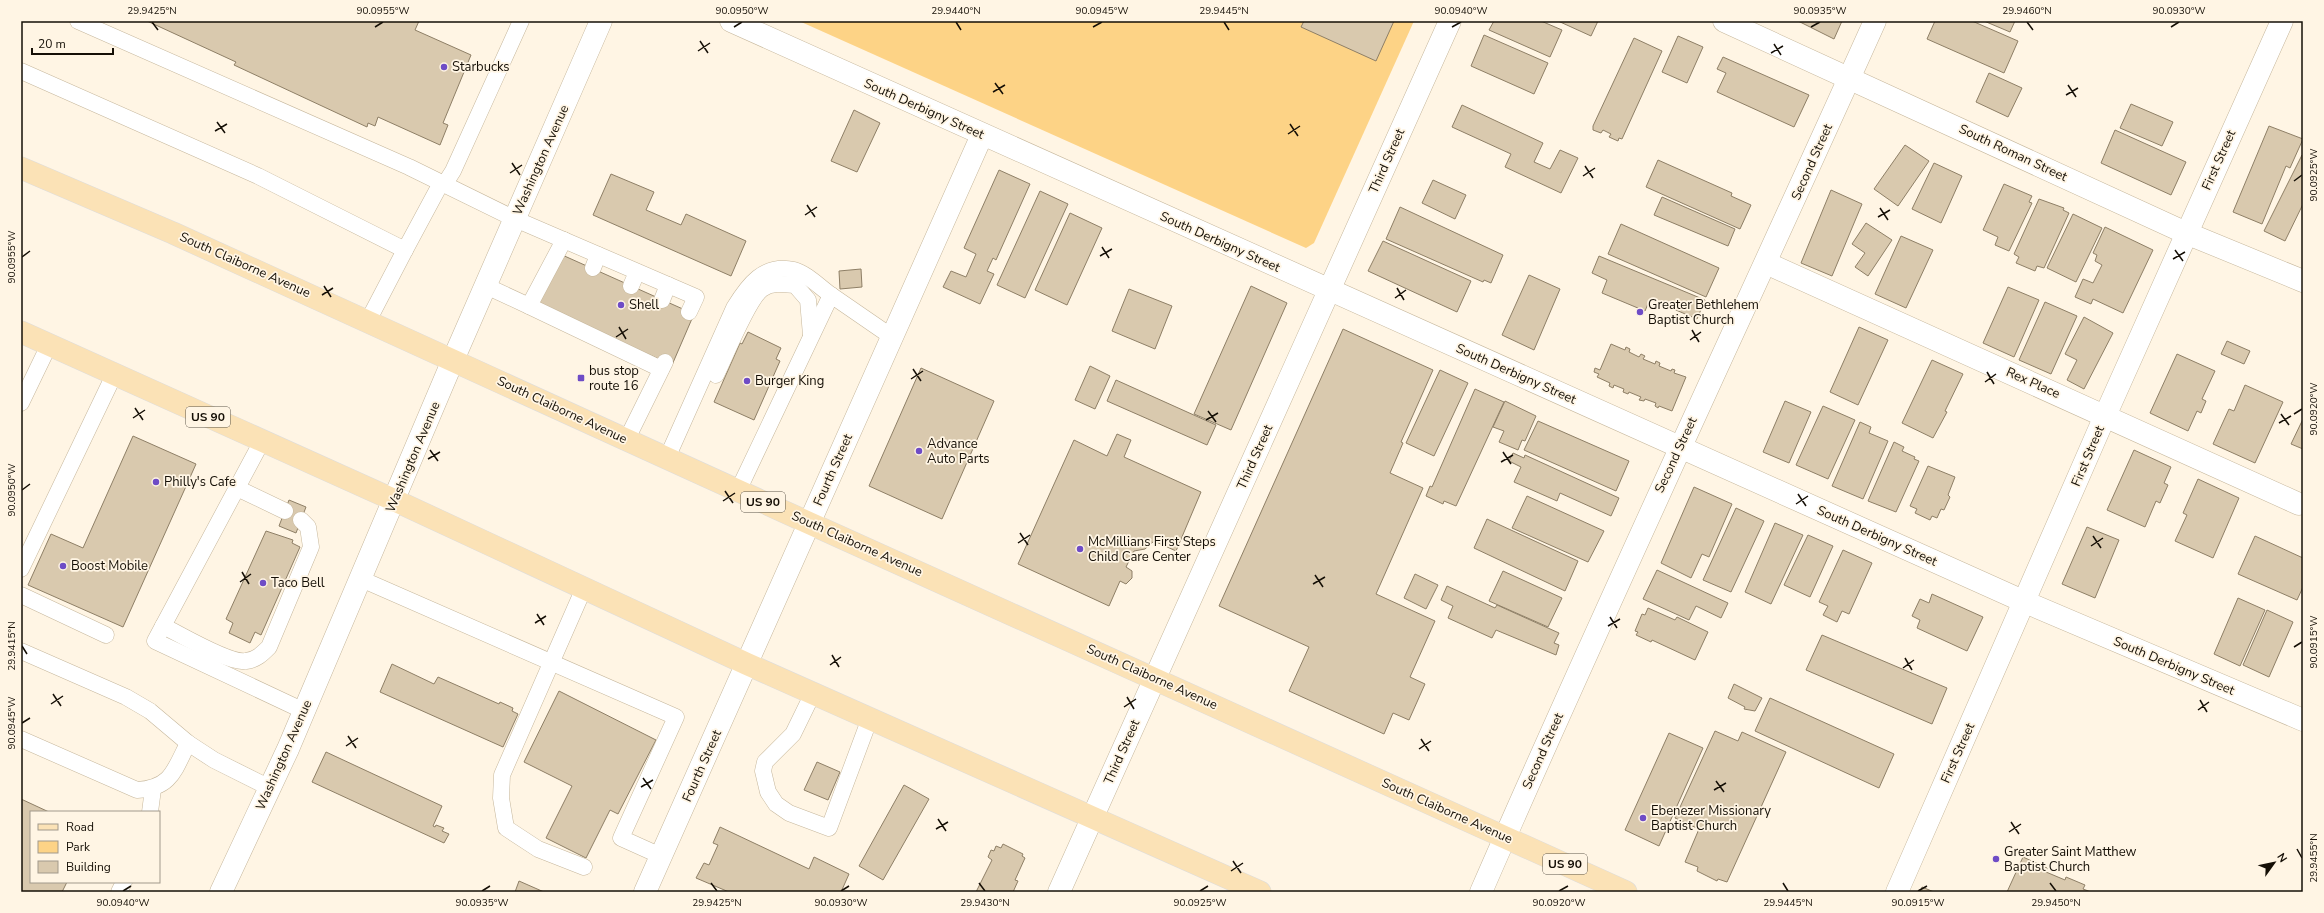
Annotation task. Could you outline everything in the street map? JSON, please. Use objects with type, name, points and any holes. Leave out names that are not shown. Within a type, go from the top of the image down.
[{"type":"main road","name":"South Claiborne Avenue","points":[[21,168],[173,233],[809,523],[1626,892]]},
{"type":"main road","name":"US 90","points":[[21,332],[394,500],[747,664],[1093,816],[1260,892]]},
{"type":"street","name":"Washington Avenue","points":[[221,892],[304,711],[453,360],[601,21]]},
{"type":"street","name":"South Derbigny Street","points":[[731,21],[2025,602],[2303,720]]},
{"type":"street","name":"Third Street","points":[[1059,892],[1450,21]]},
{"type":"street","name":"South Roman Street","points":[[1724,21],[1850,77],[2186,233],[2303,281]]},
{"type":"street","name":"Second Street","points":[[1481,892],[1679,447],[1766,263],[1875,21]]},
{"type":"street","name":"First Street","points":[[1897,892],[2105,416],[2282,21]]},
{"type":"street","name":"Fourth Street","points":[[645,892],[982,135]]},
{"type":"street","name":"Rex Place","points":[[1766,263],[2299,504]]},
{"type":"lane","points":[[78,21],[564,240],[595,262],[634,279],[668,285],[696,297],[689,312]]},
{"type":"lane","points":[[368,321],[442,184],[453,171],[521,21]]},
{"type":"lane","points":[[21,71],[258,176],[405,250]]},
{"type":"lane","points":[[529,306],[564,240]]},
{"type":"lane","points":[[667,458],[685,421],[734,308],[747,286],[770,270],[795,270],[892,337]]},
{"type":"lane","points":[[685,421],[709,388],[752,302],[762,289],[776,283],[795,285],[808,300],[811,336]]},
{"type":"lane","points":[[662,300],[668,285]]},
{"type":"lane","points":[[486,286],[663,365],[627,439]]},
{"type":"lane","points":[[738,490],[831,295]]},
{"type":"lane","points":[[21,403],[50,345]]},
{"type":"lane","points":[[21,569],[114,375]]},
{"type":"lane","points":[[262,441],[155,641],[304,711]]},
{"type":"lane","points":[[237,488],[285,511]]},
{"type":"lane","points":[[163,626],[224,656],[244,662],[259,658],[268,647],[311,547],[308,527],[301,520]]},
{"type":"lane","points":[[361,579],[676,717],[621,838],[661,856]]},
{"type":"lane","points":[[584,588],[553,663],[502,775],[501,798],[506,828],[538,849],[584,867]]},
{"type":"lane","points":[[21,595],[106,635]]},
{"type":"lane","points":[[21,651],[126,697],[150,711],[188,743],[214,760],[270,788]]},
{"type":"lane","points":[[813,693],[793,734],[765,762],[763,772],[768,792],[776,804],[789,813],[829,828],[870,718]]},
{"type":"lane","points":[[21,738],[137,790],[153,789],[164,783],[172,773],[188,743]]},
{"type":"lane","points":[[150,811],[153,789]]},
{"type":"lane","points":[[119,892],[124,883]]},
{"type":"green space","points":[[799,21],[1414,21],[1314,243],[1306,248]]},
{"type":"building","points":[[147,21],[419,21],[415,30],[471,55],[443,123],[448,125],[440,145],[378,117],[375,126],[368,123],[367,127],[234,65],[236,62]]},
{"type":"building","points":[[1304,21],[1394,21],[1376,61],[1301,27]]},
{"type":"building","points":[[1494,21],[1541,21],[1562,30],[1550,57],[1489,30]]},
{"type":"building","points":[[1558,21],[1598,21],[1591,36]]},
{"type":"building","points":[[1798,21],[1842,21],[1834,39]]},
{"type":"building","points":[[1935,21],[1972,21],[2018,41],[2004,73],[1927,39]]},
{"type":"building","points":[[1984,21],[2015,21],[2010,32]]},
{"type":"building","points":[[1484,35],[1548,63],[1534,94],[1471,66]]},
{"type":"building","points":[[1678,36],[1703,47],[1687,83],[1662,72]]},
{"type":"building","points":[[1634,38],[1662,51],[1622,139],[1619,138],[1618,141],[1609,137],[1611,134],[1603,130],[1601,133],[1593,130],[1593,126]]},
{"type":"building","points":[[1723,57],[1809,95],[1794,127],[1717,92],[1726,73],[1717,69]]},
{"type":"building","points":[[1989,73],[2022,88],[2008,117],[1976,102]]},
{"type":"building","points":[[2131,104],[2173,122],[2162,146],[2120,128]]},
{"type":"building","points":[[1462,105],[1543,143],[1534,162],[1550,169],[1560,150],[1578,158],[1561,193],[1505,167],[1511,154],[1452,127]]},
{"type":"building","points":[[854,110],[880,123],[857,172],[831,161]]},
{"type":"building","points":[[2269,126],[2303,139],[2290,168],[2286,166],[2262,224],[2233,212]]},
{"type":"building","points":[[2115,130],[2186,162],[2171,195],[2101,163]]},
{"type":"building","points":[[1905,145],[1929,161],[1898,206],[1874,189]]},
{"type":"building","points":[[2302,155],[2303,204],[2285,241],[2264,231]]},
{"type":"building","points":[[1658,160],[1732,193],[1731,196],[1751,205],[1740,229],[1646,187]]},
{"type":"building","points":[[1934,163],[1962,176],[1941,223],[1912,209]]},
{"type":"building","points":[[999,170],[1030,184],[996,260],[993,258],[987,271],[994,274],[980,304],[943,287],[951,271],[966,277],[976,254],[964,248]]},
{"type":"building","points":[[611,174],[654,192],[646,210],[681,225],[686,214],[746,241],[731,276],[593,215]]},
{"type":"building","points":[[1433,180],[1466,195],[1455,219],[1422,203]]},
{"type":"building","points":[[2004,184],[2032,196],[2029,202],[2032,203],[2009,251],[1995,245],[1998,237],[1983,230]]},
{"type":"building","points":[[1831,190],[1862,204],[1832,276],[1801,263]]},
{"type":"building","points":[[1040,191],[1068,204],[1025,298],[997,285]]},
{"type":"building","points":[[1662,197],[1735,229],[1728,246],[1654,215]]},
{"type":"building","points":[[2039,199],[2064,208],[2063,210],[2069,213],[2044,268],[2037,266],[2035,271],[2016,263],[2019,257],[2014,254]]},
{"type":"building","points":[[1400,207],[1503,255],[1491,283],[1484,280],[1483,282],[1386,239]]},
{"type":"building","points":[[1070,213],[1102,228],[1067,305],[1035,290]]},
{"type":"building","points":[[2073,214],[2102,228],[2076,282],[2047,268]]},
{"type":"building","points":[[1866,223],[1892,240],[1868,276],[1855,267],[1865,253],[1852,244]]},
{"type":"building","points":[[1621,224],[1719,268],[1706,297],[1608,254]]},
{"type":"building","points":[[2105,227],[2153,250],[2123,313],[2093,299],[2091,304],[2075,297],[2083,279],[2093,283],[2102,265],[2095,261],[2097,255],[2093,253]]},
{"type":"building","points":[[1901,236],[1933,250],[1906,308],[1875,294]]},
{"type":"building","points":[[1383,241],[1471,281],[1457,312],[1368,271]]},
{"type":"building","points":[[560,254],[694,314],[672,365],[538,305]]},
{"type":"building","points":[[1599,256],[1705,300],[1697,319],[1650,299],[1645,311],[1602,293],[1607,280],[1592,273]]},
{"type":"building","points":[[861,269],[862,287],[840,289],[839,271]]},
{"type":"building","points":[[1529,275],[1560,289],[1534,350],[1502,335]]},
{"type":"building","points":[[1251,286],[1287,303],[1231,430],[1194,414]]},
{"type":"building","points":[[2008,287],[2039,300],[2014,357],[1983,343]]},
{"type":"building","points":[[1129,289],[1172,306],[1155,349],[1112,331]]},
{"type":"building","points":[[2045,302],[2077,316],[2051,374],[2019,360]]},
{"type":"building","points":[[2084,317],[2113,333],[2084,389],[2067,380],[2077,360],[2065,354]]},
{"type":"building","points":[[1859,327],[1888,340],[1858,405],[1830,392]]},
{"type":"building","points":[[1343,329],[1433,370],[1401,442],[1403,443],[1390,473],[1423,488],[1376,594],[1435,621],[1410,677],[1425,684],[1409,720],[1393,713],[1384,734],[1289,691],[1309,647],[1219,606]]},
{"type":"building","name":"Burger King","points":[[748,332],[781,348],[776,359],[780,361],[754,420],[714,402],[740,343],[742,344]]},
{"type":"building","points":[[2227,341],[2250,351],[2244,364],[2221,354]]},
{"type":"building","points":[[1611,344],[1625,350],[1626,347],[1630,349],[1629,352],[1639,357],[1641,354],[1645,356],[1643,359],[1655,364],[1656,361],[1660,363],[1659,366],[1671,371],[1672,369],[1675,370],[1674,373],[1686,377],[1672,411],[1659,406],[1658,408],[1655,406],[1656,403],[1645,399],[1644,401],[1639,400],[1641,397],[1629,392],[1628,394],[1623,392],[1624,389],[1614,385],[1613,388],[1609,386],[1610,383],[1597,377],[1599,374],[1594,372],[1595,368],[1600,370]]},
{"type":"building","points":[[2177,354],[2215,371],[2202,399],[2206,401],[2201,413],[2197,411],[2188,431],[2150,413]]},
{"type":"building","points":[[1932,360],[1963,374],[1945,411],[1947,412],[1933,438],[1902,423]]},
{"type":"building","points":[[1090,366],[1110,376],[1095,409],[1075,400]]},
{"type":"building","points":[[921,368],[994,401],[942,519],[869,486]]},
{"type":"building","points":[[1440,370],[1468,383],[1434,456],[1406,443]]},
{"type":"building","points":[[1116,380],[1216,425],[1207,445],[1107,401]]},
{"type":"building","points":[[2245,385],[2283,402],[2255,463],[2213,444],[2229,409],[2234,411]]},
{"type":"building","points":[[1475,389],[1504,402],[1456,506],[1444,501],[1443,504],[1426,496],[1430,486],[1432,487]]},
{"type":"building","points":[[1505,401],[1536,416],[1525,441],[1522,440],[1518,450],[1499,442],[1504,431],[1493,427]]},
{"type":"building","points":[[1785,401],[1811,412],[1789,463],[1763,452]]},
{"type":"building","points":[[1823,406],[1855,420],[1828,479],[1796,465]]},
{"type":"building","points":[[2303,419],[2303,449],[2291,444]]},
{"type":"building","points":[[1538,421],[1629,461],[1616,491],[1524,450]]},
{"type":"building","points":[[1860,422],[1871,427],[1869,433],[1888,441],[1863,499],[1832,486]]},
{"type":"building","points":[[1117,434],[1131,440],[1124,457],[1201,492],[1176,551],[1154,541],[1145,549],[1134,551],[1126,567],[1132,571],[1132,578],[1126,584],[1120,581],[1109,606],[1018,564],[1074,440],[1107,456]]},
{"type":"building","points":[[133,436],[196,464],[123,627],[28,585],[51,534],[83,548]]},
{"type":"building","points":[[1894,442],[1904,447],[1902,451],[1915,457],[1914,459],[1919,461],[1896,512],[1868,501]]},
{"type":"building","points":[[2134,450],[2171,467],[2164,483],[2168,485],[2160,503],[2156,501],[2145,527],[2107,510]]},
{"type":"building","points":[[1513,453],[1524,458],[1525,455],[1619,498],[1611,516],[1560,493],[1557,501],[1514,482],[1521,467],[1509,461]]},
{"type":"building","points":[[1928,466],[1955,477],[1948,495],[1950,497],[1944,510],[1941,509],[1937,518],[1932,516],[1930,520],[1915,513],[1917,509],[1910,506]]},
{"type":"building","points":[[2198,479],[2239,498],[2213,558],[2175,541],[2187,515],[2183,513]]},
{"type":"building","points":[[1694,487],[1732,504],[1709,557],[1702,554],[1691,578],[1661,563]]},
{"type":"building","points":[[1527,496],[1604,531],[1588,562],[1512,528]]},
{"type":"building","points":[[289,500],[306,507],[296,533],[279,526]]},
{"type":"building","points":[[1736,508],[1764,521],[1731,592],[1703,580]]},
{"type":"building","points":[[1487,519],[1578,561],[1565,591],[1474,548]]},
{"type":"building","points":[[1775,523],[1803,535],[1771,604],[1745,592]]},
{"type":"building","points":[[2087,527],[2119,540],[2095,598],[2062,584]]},
{"type":"building","name":"Taco Bell","points":[[266,531],[293,540],[292,543],[300,547],[261,635],[255,632],[250,643],[229,633],[233,623],[226,619]]},
{"type":"building","points":[[1808,535],[1833,546],[1810,597],[1784,585]]},
{"type":"building","points":[[2255,536],[2303,558],[2303,587],[2297,600],[2238,574]]},
{"type":"building","points":[[1843,550],[1872,563],[1849,614],[1842,611],[1837,622],[1823,615],[1828,606],[1819,602]]},
{"type":"building","points":[[1657,570],[1728,603],[1721,618],[1696,606],[1689,620],[1643,599]]},
{"type":"building","points":[[1503,571],[1562,598],[1548,627],[1489,601]]},
{"type":"building","points":[[1415,574],[1438,585],[1426,609],[1404,598]]},
{"type":"building","points":[[1447,586],[1495,608],[1497,605],[1559,633],[1554,643],[1559,645],[1556,655],[1496,630],[1492,638],[1448,618],[1453,606],[1441,600]]},
{"type":"building","points":[[1932,594],[1983,617],[1967,651],[1917,628],[1920,620],[1912,616],[1920,599],[1929,603]]},
{"type":"building","points":[[2238,598],[2265,610],[2240,666],[2214,654]]},
{"type":"building","points":[[1648,608],[1675,620],[1677,617],[1708,632],[1695,660],[1652,640],[1651,642],[1636,635],[1638,632],[1635,631],[1642,614],[1645,615]]},
{"type":"building","points":[[2267,610],[2293,622],[2269,677],[2243,665]]},
{"type":"building","points":[[1822,635],[1947,688],[1932,724],[1806,670]]},
{"type":"building","points":[[392,664],[434,684],[438,677],[499,704],[500,702],[513,708],[512,711],[518,714],[503,747],[380,692]]},
{"type":"building","points":[[1734,684],[1762,698],[1755,711],[1744,709],[1745,707],[1728,698]]},
{"type":"building","points":[[559,691],[656,740],[618,814],[610,810],[586,858],[546,838],[572,786],[524,762]]},
{"type":"building","points":[[1770,698],[1894,754],[1879,788],[1755,731]]},
{"type":"building","points":[[1715,731],[1738,741],[1742,732],[1786,752],[1727,882],[1718,879],[1717,881],[1697,871],[1698,867],[1685,862],[1699,829],[1675,818]]},
{"type":"building","points":[[1669,733],[1703,748],[1659,846],[1625,830]]},
{"type":"building","points":[[326,752],[442,806],[433,826],[435,827],[436,825],[444,828],[442,831],[449,834],[444,843],[312,782]]},
{"type":"building","points":[[817,762],[840,772],[828,800],[804,790]]},
{"type":"building","points":[[904,785],[929,799],[883,880],[859,866]]},
{"type":"building","points":[[21,799],[47,811],[30,811],[30,883],[66,883],[62,892],[21,892]]},
{"type":"building","points":[[720,827],[809,869],[814,857],[849,874],[841,892],[729,892],[696,878],[704,863],[709,865],[718,845],[713,843]]},
{"type":"building","points":[[1003,844],[1023,854],[1022,856],[1025,858],[1015,880],[1018,881],[1013,892],[976,892],[992,860],[988,857],[991,850],[994,851],[996,846],[1001,848]]},
{"type":"building","points":[[2023,857],[2047,868],[2046,872],[2065,880],[2066,877],[2085,885],[2083,889],[2091,892],[2007,892]]},
{"type":"building","points":[[519,881],[544,892],[515,892]]},
{"type":"building","points":[[1922,887],[1934,892],[1920,892]]},
{"type":"place","name":"Starbucks","points":[[444,67]]},
{"type":"place","name":"Shell","points":[[621,305]]},
{"type":"place","name":"Greater Bethlehem Baptist Church","points":[[1640,312]]},
{"type":"place","name":"bus stop route 16","points":[[581,378]]},
{"type":"place","name":"Burger King","points":[[747,381]]},
{"type":"place","name":"Advance Auto Parts","points":[[919,451]]},
{"type":"place","name":"Philly's Cafe","points":[[156,482]]},
{"type":"place","name":"McMillians First Steps Child Care Center","points":[[1080,549]]},
{"type":"place","name":"Boost Mobile","points":[[63,566]]},
{"type":"place","name":"Taco Bell","points":[[263,583]]},
{"type":"place","name":"Ebenezer Missionary Baptist Church","points":[[1643,818]]},
{"type":"place","name":"Greater Saint Matthew Baptist Church","points":[[1996,859]]}]
